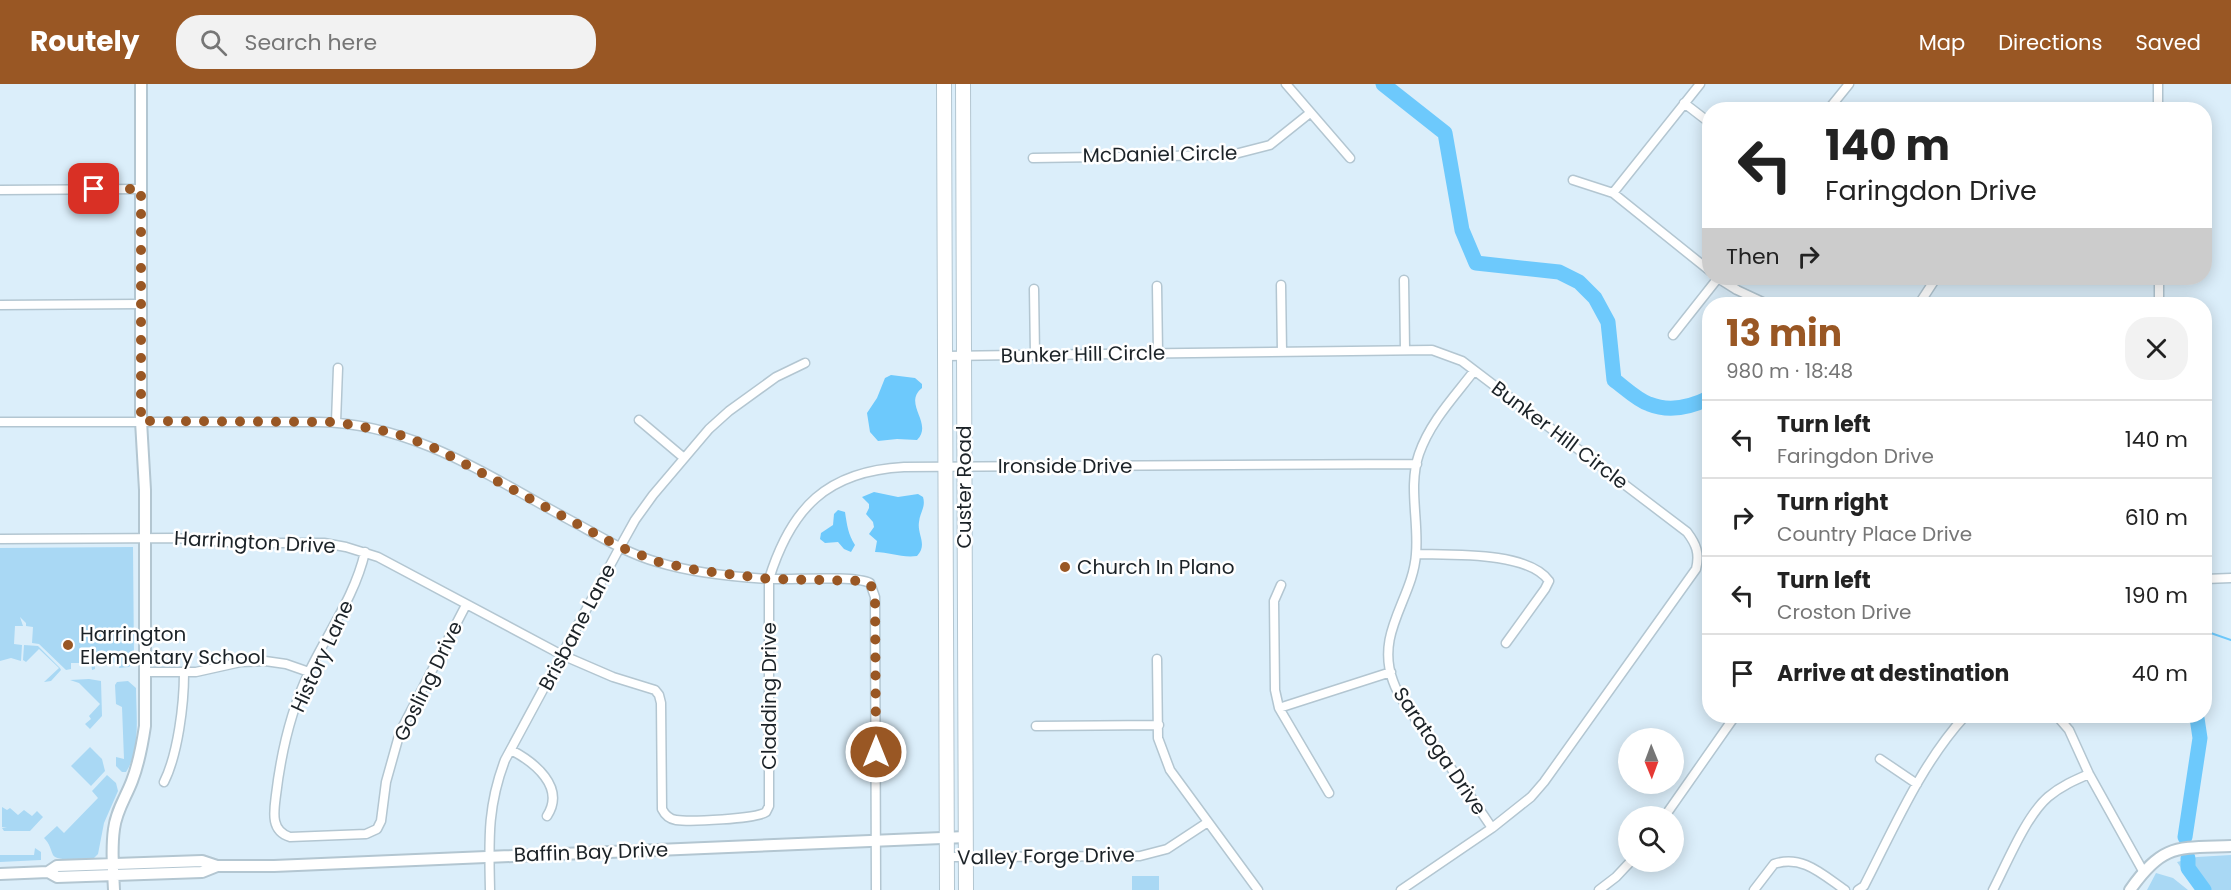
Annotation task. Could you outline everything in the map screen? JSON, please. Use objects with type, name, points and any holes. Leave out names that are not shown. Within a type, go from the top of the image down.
[{"type":"main road","name":"Custer Road","points":[[945,84],[947,890]]},
{"type":"main road","name":"Custer Road","points":[[963,84],[966,890]]},
{"type":"street","points":[[114,890],[112,869],[114,828],[120,805],[140,757],[145,726],[146,538],[141,421],[141,84]]},
{"type":"street","points":[[1286,84],[1350,158]]},
{"type":"street","points":[[1613,193],[1700,84]]},
{"type":"street","points":[[1834,102],[1849,84]]},
{"type":"street","points":[[2158,84],[2158,102]]},
{"type":"street","points":[[1684,103],[1702,117]]},
{"type":"street","name":"McDaniel Circle","points":[[1033,158],[1231,155],[1270,145],[1310,113]]},
{"type":"street","points":[[1573,180],[1613,193],[1702,265]]},
{"type":"street","points":[[0,190],[141,189]]},
{"type":"street","points":[[1404,280],[1405,350]]},
{"type":"street","points":[[1281,285],[1282,352]]},
{"type":"street","points":[[1703,297],[1712,285]]},
{"type":"street","points":[[1729,285],[1752,297]]},
{"type":"street","points":[[1157,286],[1158,353]]},
{"type":"street","points":[[1034,288],[1035,355]]},
{"type":"street","points":[[1673,335],[1702,298]]},
{"type":"street","points":[[0,305],[141,304]]},
{"type":"street","name":"Bunker Hill Circle","points":[[945,356],[1405,350],[1447,354],[1462,361],[1687,532],[1698,550],[1696,569],[1544,782],[1531,796],[1492,828],[1401,890]]},
{"type":"street","name":"Brisbane Lane","points":[[490,890],[488,831],[498,777],[635,520],[709,429],[729,411],[776,377],[805,363]]},
{"type":"street","points":[[336,422],[338,368]]},
{"type":"street","name":"Saratoga Drive","points":[[1474,371],[1430,431],[1418,457],[1414,475],[1416,554],[1408,585],[1391,626],[1388,654],[1393,681],[1406,705],[1492,828]]},
{"type":"street","points":[[639,420],[684,458]]},
{"type":"street","points":[[0,422],[336,422],[395,433],[437,449],[642,557],[681,568],[769,579],[855,580],[870,583],[875,597],[876,890]]},
{"type":"street","name":"Ironside Drive","points":[[769,579],[780,547],[799,515],[826,490],[853,476],[884,468],[1417,464]]},
{"type":"street","name":"Harrington Drive","points":[[0,538],[175,538],[250,543],[324,543],[365,552],[404,570],[562,655],[613,677],[646,686],[657,692],[661,703],[662,809],[667,816]]},
{"type":"street","name":"History Lane","points":[[279,831],[274,819],[279,775],[291,720],[309,672],[355,584],[365,552]]},
{"type":"street","points":[[1416,554],[1482,555],[1523,565],[1545,576],[1549,581],[1545,590],[1506,643]]},
{"type":"street","points":[[2212,579],[2231,578]]},
{"type":"street","name":"Cladding Drive","points":[[667,816],[679,820],[754,817],[766,812],[769,806],[769,579]]},
{"type":"street","points":[[1281,585],[1274,601],[1275,690],[1279,708],[1329,793]]},
{"type":"street","name":"Gosling Drive","points":[[279,831],[290,837],[366,834],[377,828],[381,821],[390,763],[400,732],[466,605]]},
{"type":"street","points":[[1157,660],[1158,738],[1170,770],[1258,890]]},
{"type":"street","points":[[145,672],[184,673],[253,661],[286,664],[309,672]]},
{"type":"street","points":[[1279,708],[1391,672]]},
{"type":"street","points":[[164,782],[171,764],[182,708],[184,673]]},
{"type":"street","points":[[1672,806],[1731,723]]},
{"type":"street","points":[[1858,890],[1864,886],[1917,784],[1941,746],[1959,723]]},
{"type":"street","points":[[2063,723],[2069,730],[2090,774],[2143,871]]},
{"type":"street","points":[[1036,726],[1159,725]]},
{"type":"street","points":[[511,750],[534,764],[545,777],[553,799],[547,816]]},
{"type":"street","points":[[1880,759],[1917,784]]},
{"type":"street","points":[[1993,890],[2034,813],[2046,798],[2062,787],[2090,774]]},
{"type":"street","name":"Valley Forge Drive","points":[[947,856],[1140,856],[1155,853],[1176,844],[1208,822]]},
{"type":"street","name":"Baffin Bay Drive","points":[[0,874],[48,872],[57,877],[112,869],[202,872],[217,866],[274,866],[966,837]]},
{"type":"street","points":[[2130,890],[2143,871],[2159,856],[2176,849],[2231,846]]},
{"type":"street","points":[[1754,890],[1774,864],[1794,860],[1803,862],[1845,890]]},
{"type":"street","points":[[1599,890],[1621,872]]},
{"type":"shaded area","points":[[133,547],[134,661],[129,667],[119,668],[119,663],[95,663],[95,669],[92,670],[91,663],[71,663],[71,669],[66,670],[39,644],[32,643],[33,627],[26,626],[20,617],[23,626],[15,626],[14,644],[22,645],[21,661],[11,658],[0,661],[0,548]]},
{"type":"shaded area","points":[[24,645],[38,646],[60,668],[61,670],[51,681],[44,682],[59,668],[39,649],[26,662],[23,660]]},
{"type":"shaded area","points":[[70,680],[101,681],[102,716],[90,729],[85,724],[100,704],[79,683]]},
{"type":"shaded area","points":[[128,681],[136,688],[137,731],[131,763],[126,772],[122,772],[116,766],[116,757],[124,759],[122,707],[116,704],[115,685],[117,682]]},
{"type":"shaded area","points":[[90,747],[102,759],[105,771],[91,786],[71,766]]},
{"type":"shaded area","points":[[107,775],[116,783],[118,791],[104,823],[98,854],[94,858],[85,859],[56,857],[44,838],[57,826],[64,833],[98,798],[92,791]]},
{"type":"shaded area","points":[[2,807],[7,810],[10,808],[18,815],[24,810],[32,816],[37,811],[43,817],[30,831],[4,831],[2,828],[7,828],[2,827]]},
{"type":"shaded area","points":[[35,848],[41,852],[41,860],[0,862],[0,855],[34,855]]},
{"type":"shaded area","points":[[2231,855],[2231,890],[2196,890],[2177,862],[2197,857]]},
{"type":"shaded area","points":[[2156,873],[2173,878],[2188,890],[2147,890]]},
{"type":"shaded area","points":[[1132,876],[1159,876],[1159,890],[1132,890]]},
{"type":"water","points":[[891,375],[915,378],[922,384],[915,400],[922,427],[917,440],[878,441],[870,432],[867,413],[877,398],[885,378]]},
{"type":"water","points":[[874,492],[898,497],[918,494],[923,497],[924,504],[919,527],[922,547],[917,556],[875,552],[877,541],[869,534],[874,527],[873,522],[866,514],[869,504],[862,497]]},
{"type":"water","points":[[838,510],[845,512],[849,533],[855,545],[851,552],[844,549],[838,542],[825,543],[820,539],[821,533],[833,525],[834,514]]},
{"type":"waterway","points":[[1383,84],[1445,133],[1462,230],[1476,263],[1559,272],[1579,282],[1595,298],[1608,322],[1614,380],[1644,402],[1664,408],[1687,406],[1702,401]]},
{"type":"waterway","points":[[2212,633],[2231,640]]},
{"type":"waterway","points":[[2185,837],[2200,738],[2198,723]]},
{"type":"waterway","points":[[2188,858],[2188,868],[2204,890]]},
{"type":"place","name":"Church In Plano","points":[[1065,567]]},
{"type":"place","name":"Harrington Elementary School","points":[[68,645]]},
{"type":"route","points":[[94,189],[141,189],[141,421],[336,422],[381,429],[437,449],[642,557],[681,568],[769,579],[855,580],[870,583],[875,597],[876,752]]}]
